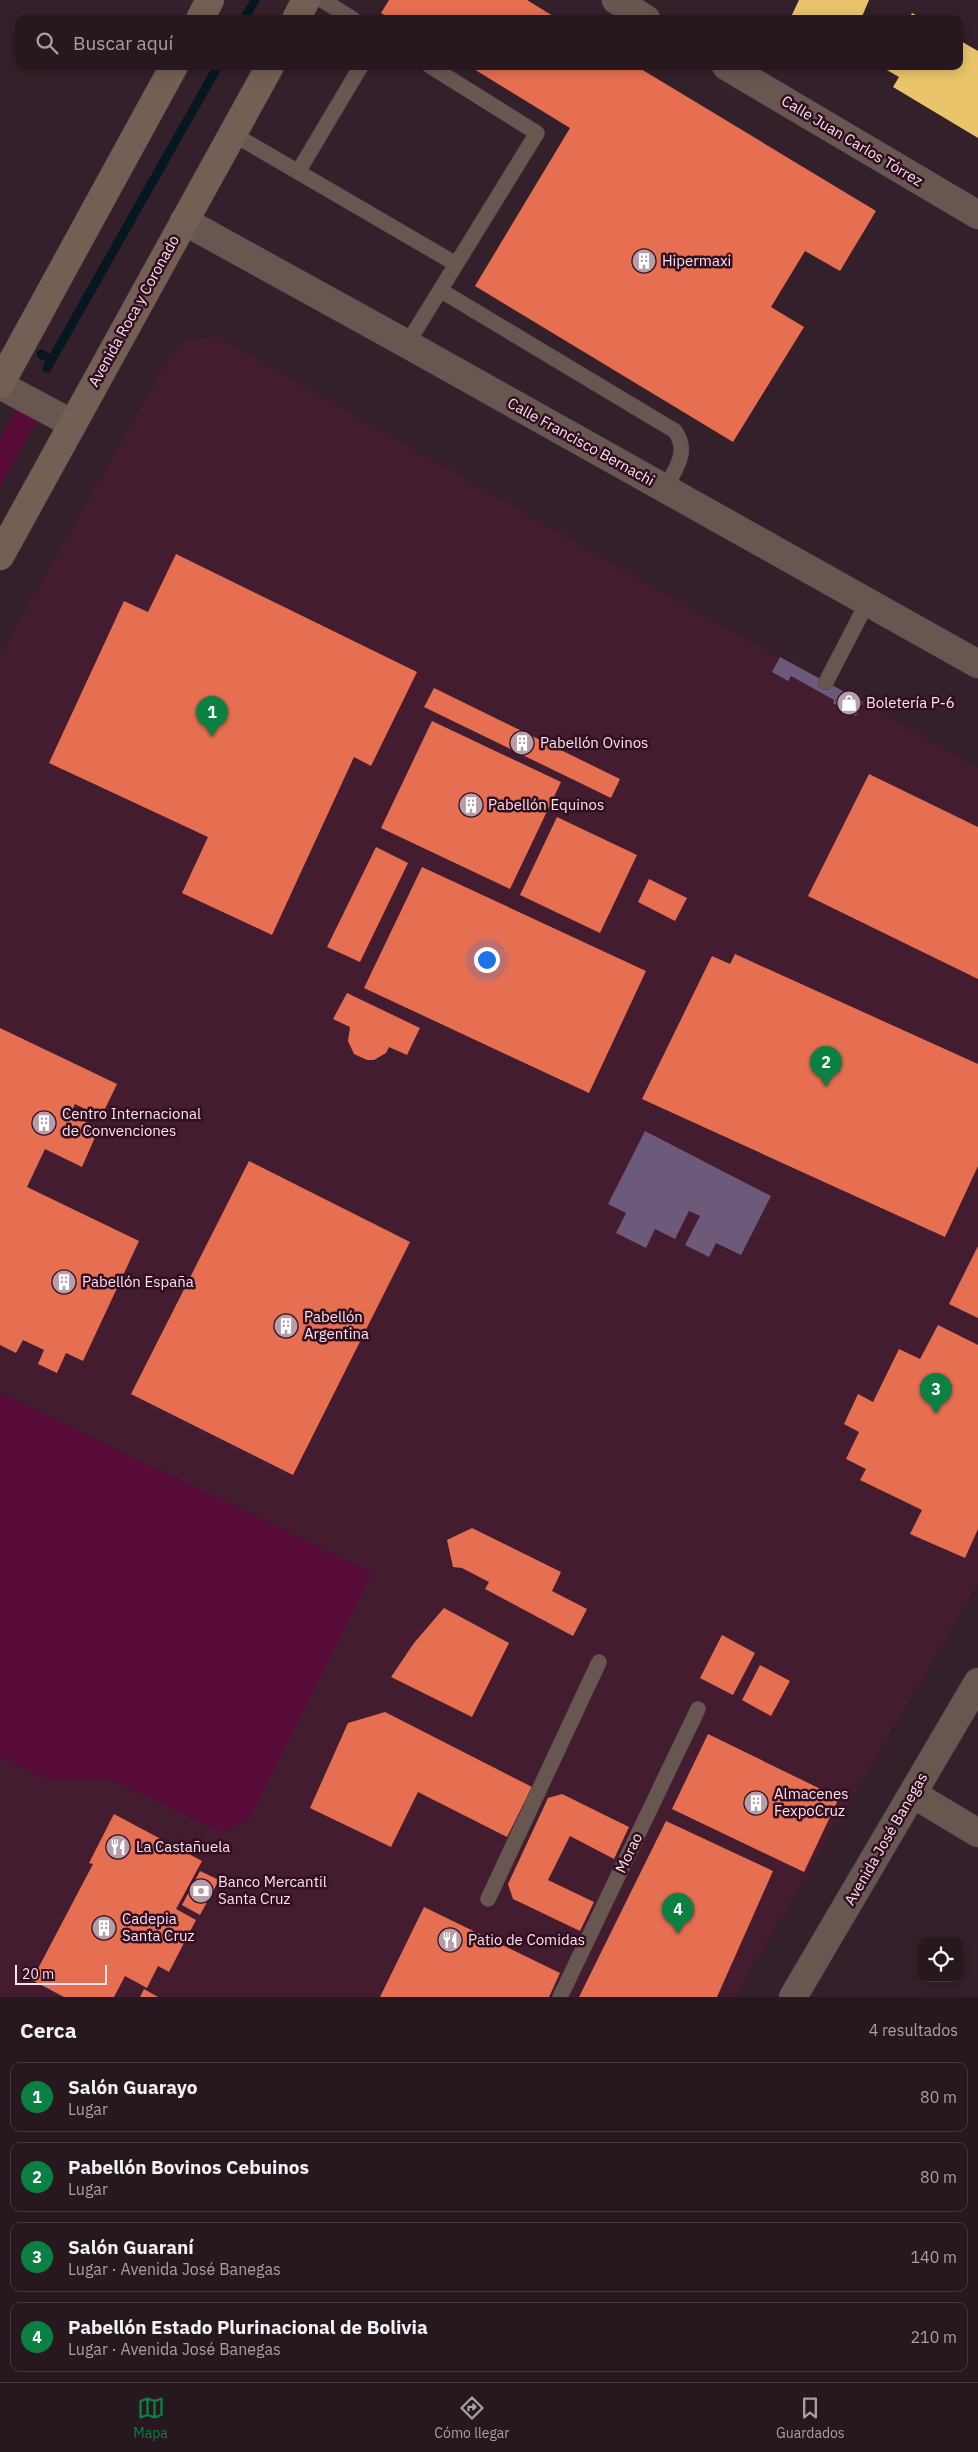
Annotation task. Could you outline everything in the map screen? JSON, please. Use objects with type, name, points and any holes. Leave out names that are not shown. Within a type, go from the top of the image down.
[{"type":"main road","points":[[202,15],[210,0]]},
{"type":"main road","points":[[298,15],[306,0]]},
{"type":"main road","points":[[0,384],[172,70]]},
{"type":"main road","name":"Avenida Roca y Coronado","points":[[0,556],[268,70]]},
{"type":"street","points":[[616,0],[640,15]]},
{"type":"street","name":"Calle Juan Carlos Tórrez","points":[[733,70],[978,215]]},
{"type":"street","name":"Calle Francisco Bernachi","points":[[184,221],[978,664]]},
{"type":"street","points":[[0,384],[73,424]]},
{"type":"street","name":"Avenida José Banegas","points":[[793,1997],[978,1682]]},
{"type":"street","points":[[913,1794],[978,1833]]},
{"type":"lane","points":[[322,0],[346,15]]},
{"type":"lane","points":[[298,172],[359,70]]},
{"type":"lane","points":[[407,344],[537,133],[436,70]]},
{"type":"lane","points":[[233,134],[456,264]]},
{"type":"lane","points":[[440,290],[675,431],[682,441],[682,454],[665,490]]},
{"type":"lane","points":[[826,682],[867,603]]},
{"type":"lane","points":[[488,1899],[599,1662]]},
{"type":"lane","name":"Morao","points":[[560,1997],[698,1709]]},
{"type":"shaded area","points":[[218,337],[702,615],[863,702],[978,768],[978,1584],[735,1997],[0,1997],[0,654],[169,358],[187,340]]},
{"type":"shaded area","points":[[17,409],[37,420],[0,487],[0,440]]},
{"type":"shaded area","points":[[0,1393],[372,1573],[249,1819],[223,1833],[114,1780],[46,1779],[0,1756]]},
{"type":"building: Viviendas","points":[[799,0],[869,0],[863,15],[792,15]]},
{"type":"building: Viviendas","points":[[963,42],[978,51],[978,138],[893,87],[899,77],[887,70],[963,70]]},
{"type":"building: Comercios","points":[[389,0],[527,0],[551,15],[384,15],[381,13]]},
{"type":"building: Comercios","name":"Hipermaxi","points":[[476,70],[643,70],[876,211],[840,271],[805,251],[771,307],[804,327],[733,442],[475,286],[570,128]]},
{"type":"building: Comercios","points":[[176,554],[417,672],[371,766],[354,757],[272,935],[182,893],[208,837],[49,763],[124,601],[148,612]]},
{"type":"building: Comercios","name":"Pabellón Ovinos","points":[[434,688],[620,779],[611,798],[424,707]]},
{"type":"building: Comercios","name":"Pabellón Equinos","points":[[432,721],[561,782],[510,889],[381,828]]},
{"type":"building: Comercios","points":[[869,774],[978,827],[978,979],[808,896]]},
{"type":"building: Comercios","name":"Pabellón Equinos","points":[[557,817],[637,855],[600,933],[520,895]]},
{"type":"building: Comercios","points":[[376,847],[408,863],[360,962],[327,947]]},
{"type":"building: Comercios","points":[[422,867],[646,971],[589,1093],[364,988]]},
{"type":"building: Comercios","points":[[649,879],[687,898],[675,921],[638,902]]},
{"type":"building: Comercios","points":[[735,954],[978,1064],[978,1166],[945,1237],[642,1099],[712,956],[730,964]]},
{"type":"building: Comercios","points":[[347,993],[420,1028],[407,1055],[389,1047],[386,1053],[374,1060],[367,1060],[354,1054],[348,1041],[350,1027],[333,1019]]},
{"type":"building: Comercios","points":[[0,1028],[117,1084],[101,1117],[75,1104],[70,1115],[99,1128],[82,1167],[45,1149],[27,1187],[139,1241],[83,1361],[66,1353],[57,1373],[38,1364],[44,1350],[23,1340],[16,1353],[0,1345]]},
{"type":"building: Comercios","name":"Pabellón Argentina","points":[[249,1161],[410,1242],[293,1475],[131,1394]]},
{"type":"building: Comercios","points":[[978,1246],[978,1318],[949,1304]]},
{"type":"building: Comercios","points":[[938,1325],[978,1345],[978,1529],[965,1558],[910,1534],[922,1510],[860,1480],[866,1469],[846,1459],[859,1432],[844,1424],[858,1394],[873,1402],[899,1349],[920,1359]]},
{"type":"building: Comercios","points":[[472,1528],[561,1572],[552,1591],[587,1609],[573,1636],[485,1589],[489,1582],[462,1568],[453,1567],[447,1540]]},
{"type":"building: Comercios","points":[[444,1608],[509,1643],[472,1717],[391,1677],[414,1643]]},
{"type":"building: Comercios","points":[[722,1635],[755,1653],[733,1695],[700,1678]]},
{"type":"building: Comercios","points":[[760,1665],[790,1681],[771,1716],[742,1700]]},
{"type":"building: Comercios","points":[[385,1712],[532,1787],[507,1837],[418,1792],[391,1847],[310,1808],[348,1723]]},
{"type":"building: Comercios","name":"Almacenes FexpoCruz","points":[[708,1734],[839,1798],[804,1872],[672,1809]]},
{"type":"building: Comercios","points":[[562,1794],[629,1827],[614,1859],[570,1836],[548,1880],[594,1902],[580,1931],[513,1899],[508,1884],[548,1798]]},
{"type":"building: Comercios","points":[[114,1814],[202,1861],[176,1909],[196,1920],[169,1972],[158,1966],[147,1988],[125,1976],[114,1997],[64,1997],[32,1980],[93,1864],[89,1863]]},
{"type":"building: Comercios","points":[[666,1821],[773,1871],[717,1997],[579,1997]]},
{"type":"building: Comercios","points":[[200,1871],[219,1880],[200,1915],[182,1905]]},
{"type":"building: Comercios","name":"Patio de Comidas","points":[[424,1907],[560,1973],[549,1997],[380,1997]]},
{"type":"building: Comercios","points":[[144,1989],[158,1997],[140,1997]]},
{"type":"building: Oficinas","points":[[780,657],[863,702],[856,716],[833,703],[834,700],[791,676],[788,681],[772,672]]},
{"type":"building: Oficinas","points":[[645,1131],[771,1196],[741,1255],[716,1243],[709,1257],[685,1245],[700,1216],[689,1211],[675,1239],[655,1229],[646,1248],[616,1233],[626,1213],[608,1204]]},
{"type":"waterway","points":[[246,15],[255,0]]},
{"type":"waterway","points":[[47,368],[216,70]]},
{"type":"waterway","points":[[41,354],[52,360]]},
{"type":"place","name":"Hipermaxi","points":[[644,261]]},
{"type":"place","name":"Boletería P-6","points":[[849,703]]},
{"type":"place","name":"Salón Guarayo","points":[[212,737]]},
{"type":"place","name":"Pabellón Ovinos","points":[[522,743]]},
{"type":"place","name":"Pabellón Equinos","points":[[471,805]]},
{"type":"place","name":"Pabellón Bovinos Cebuinos","points":[[826,1087]]},
{"type":"place","name":"Centro Internacional de Convenciones","points":[[44,1123]]},
{"type":"place","name":"Pabellón España","points":[[64,1282]]},
{"type":"place","name":"Pabellón Argentina","points":[[286,1326]]},
{"type":"place","name":"Salón Guaraní","points":[[936,1414]]},
{"type":"place","name":"Almacenes FexpoCruz","points":[[756,1803]]},
{"type":"place","name":"La Castañuela","points":[[118,1847]]},
{"type":"place","name":"Banco Mercantil Santa Cruz","points":[[201,1891]]},
{"type":"place","name":"Cadepia Santa Cruz","points":[[104,1928]]},
{"type":"place","name":"Pabellón Estado Plurinacional de Bolivia","points":[[678,1934]]},
{"type":"place","name":"Patio de Comidas","points":[[450,1940]]}]
